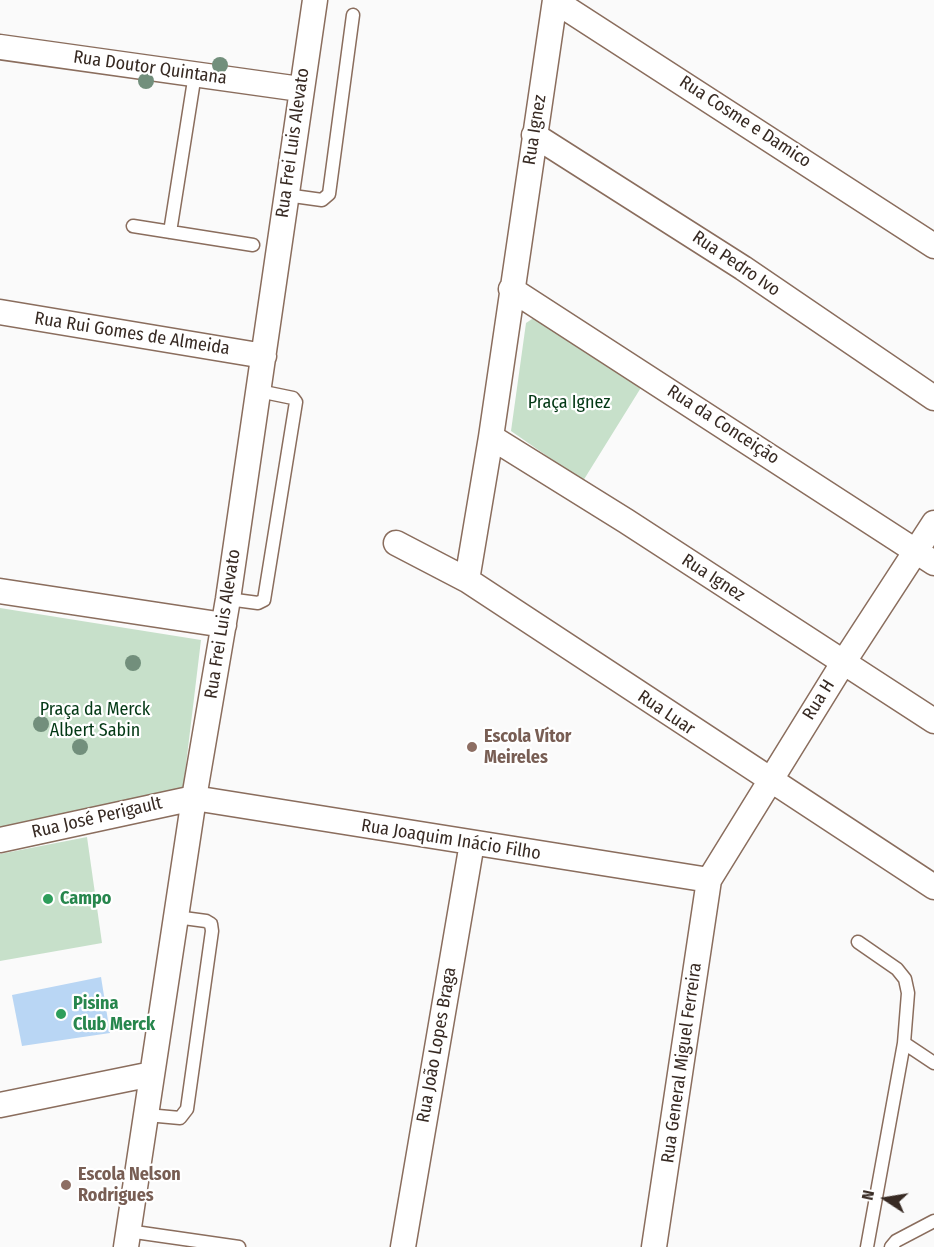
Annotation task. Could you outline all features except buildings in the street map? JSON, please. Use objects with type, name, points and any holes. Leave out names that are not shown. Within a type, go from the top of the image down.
[{"type":"street","name":"Rua Frei Luis Alevato","points":[[127,1239],[194,798],[228,599],[300,89],[315,0]]},
{"type":"street","name":"Rua Ignez","points":[[467,580],[491,437],[555,0]]},
{"type":"street","name":"Rua Cosme e Damico","points":[[555,0],[934,246]]},
{"type":"street","name":"Rua Doutor Quintana","points":[[0,47],[300,89]]},
{"type":"street","name":"Rua Pedro Ivo","points":[[534,135],[743,268],[934,398]]},
{"type":"street","name":"Rua da Conceição","points":[[511,289],[925,557]]},
{"type":"street","name":"Rua Rui Gomes de Almeida","points":[[0,312],[264,356]]},
{"type":"street","name":"Rua Ignez","points":[[491,437],[626,521],[934,722]]},
{"type":"street","name":"Rua H","points":[[709,880],[843,663],[925,557],[934,523]]},
{"type":"street","name":"Rua Luar","points":[[396,543],[467,580],[769,781],[934,887]]},
{"type":"street","points":[[0,591],[224,625]]},
{"type":"street","name":"Rua José Perigault","points":[[0,840],[194,798]]},
{"type":"street","name":"Rua Joaquim Inácio Filho","points":[[194,798],[709,880]]},
{"type":"street","name":"Rua João Lopes Braga","points":[[403,1247],[472,843]]},
{"type":"street","name":"Rua General Miguel Ferreira","points":[[654,1247],[709,880]]},
{"type":"street","points":[[0,1105],[152,1074]]},
{"type":"lane","points":[[286,195],[322,200],[328,194],[353,15]]},
{"type":"lane","points":[[170,232],[195,74]]},
{"type":"lane","points":[[133,226],[253,245]]},
{"type":"lane","points":[[228,599],[258,603],[264,600],[296,402],[293,398],[259,391]]},
{"type":"lane","points":[[147,1114],[180,1118],[184,1115],[191,1076],[212,931],[211,924],[206,921],[176,917]]},
{"type":"lane","points":[[858,942],[897,969],[905,979],[908,993],[904,1043],[867,1247]]},
{"type":"lane","points":[[904,1043],[934,1063]]},
{"type":"lane","points":[[891,1247],[896,1241],[934,1221]]},
{"type":"lane","points":[[127,1239],[239,1247]]},
{"type":"green space","name":"Praça Ignez","points":[[532,319],[540,319],[642,386],[583,481],[511,431],[526,323]]},
{"type":"green space","name":"Praça da Merck Albert Sabin","points":[[0,608],[201,640],[181,806],[0,843]]},
{"type":"green space","name":"Campo","points":[[87,837],[102,943],[0,961],[0,854]]},
{"type":"water","name":"Pisina Club Merck","points":[[101,977],[110,1033],[22,1046],[12,995]]},
{"type":"place","name":"Escola Vítor Meireles","points":[[472,747]]},
{"type":"place","name":"Campo","points":[[48,899]]},
{"type":"place","name":"Pisina Club Merck","points":[[61,1014]]},
{"type":"place","name":"Escola Nelson Rodrigues","points":[[66,1185]]}]
